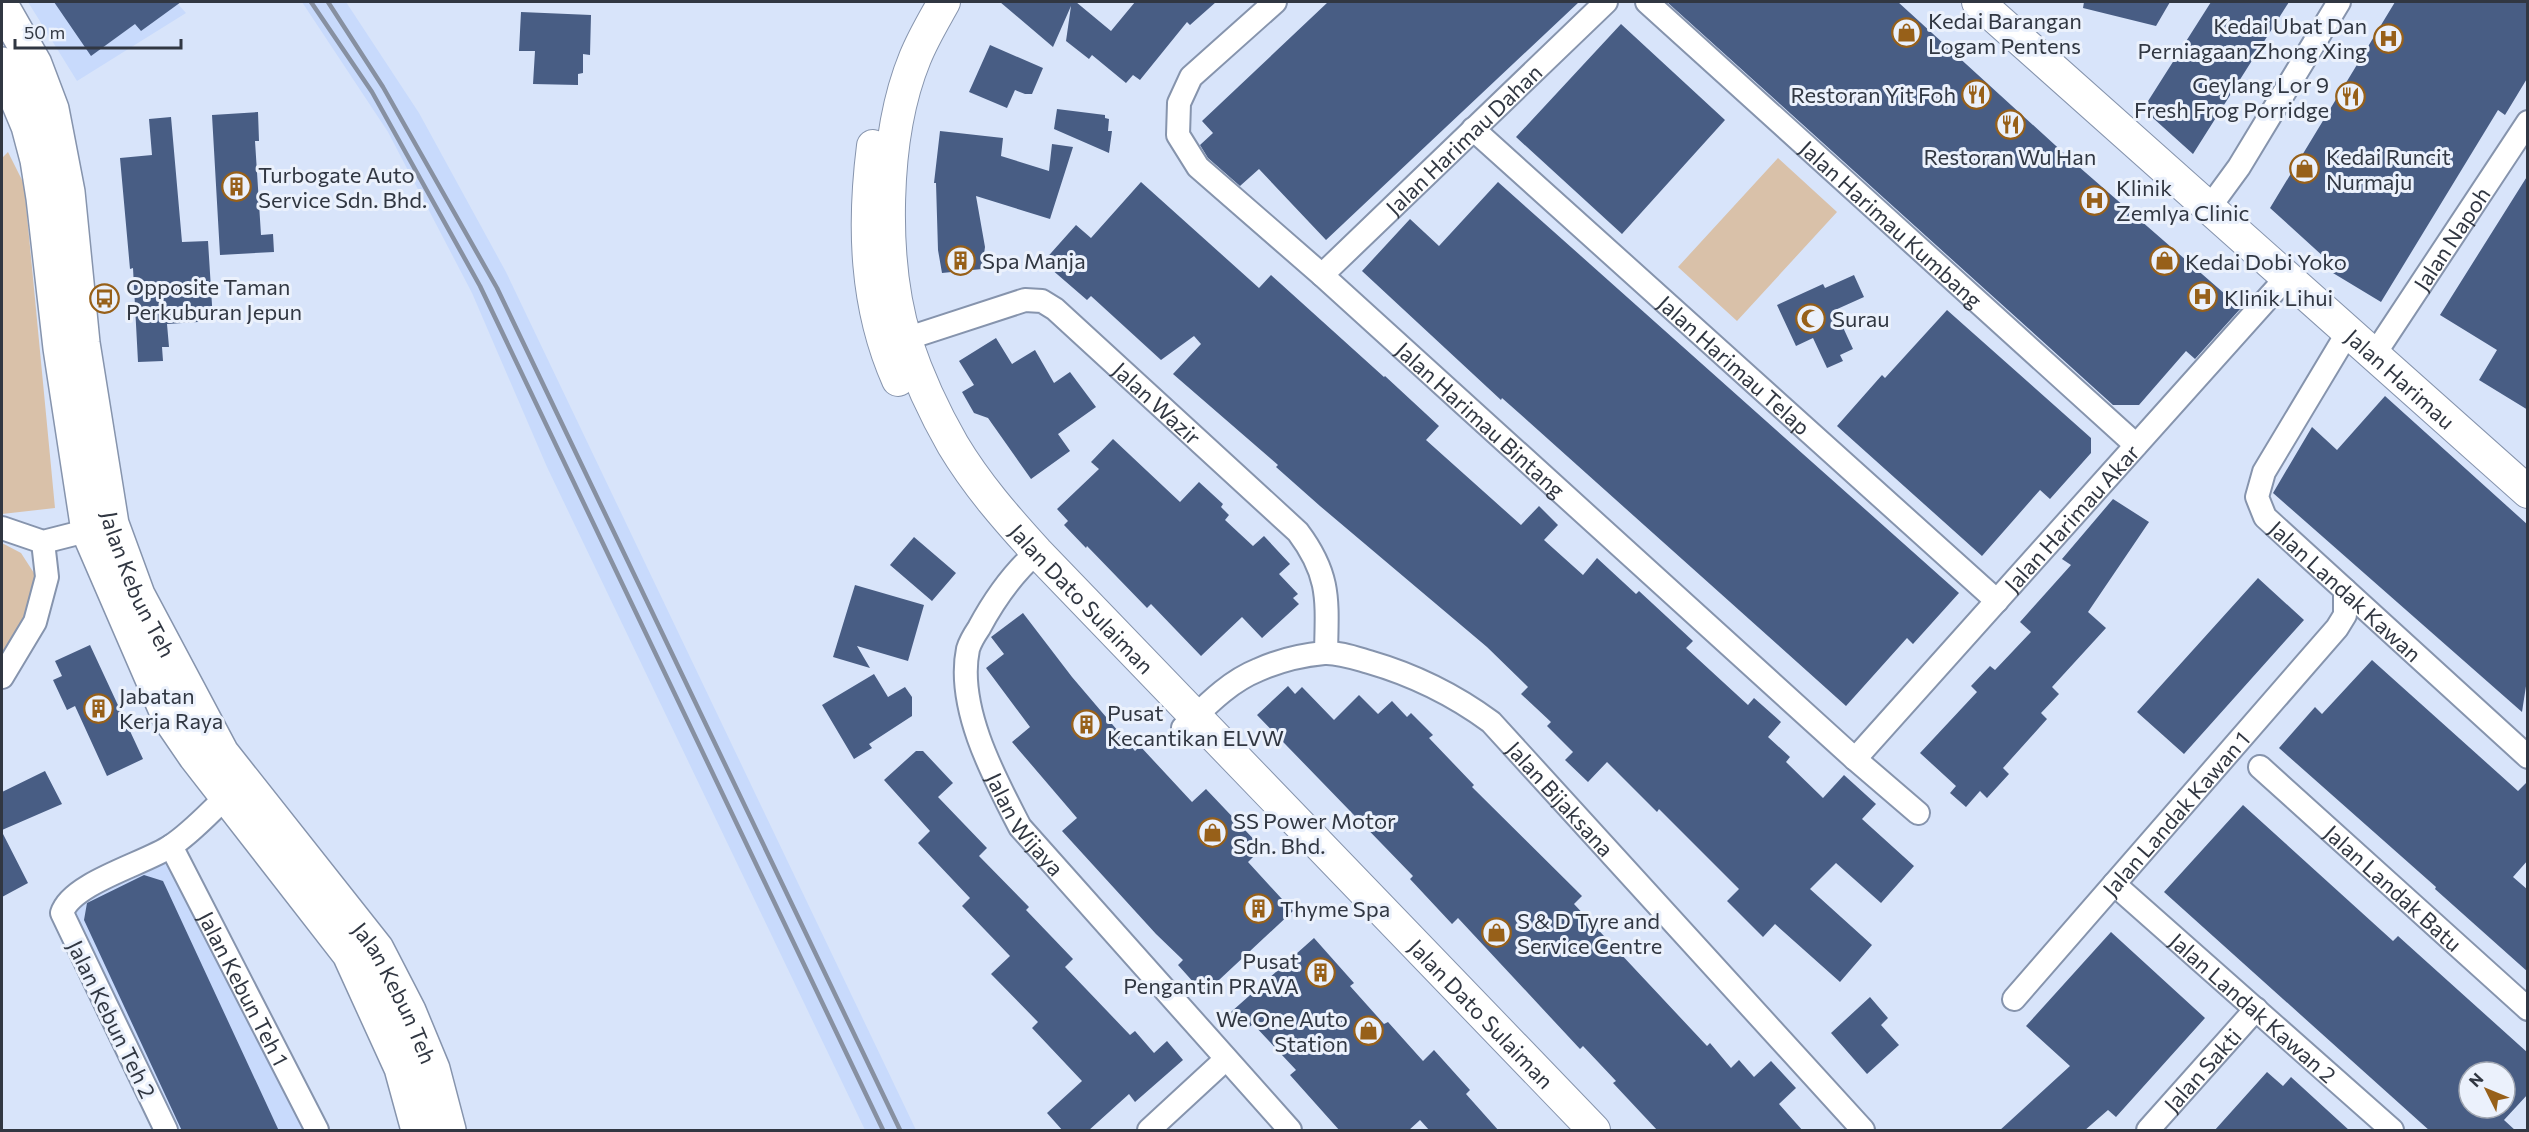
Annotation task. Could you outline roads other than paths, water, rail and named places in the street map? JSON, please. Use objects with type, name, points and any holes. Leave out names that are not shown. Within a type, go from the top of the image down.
[{"type":"main road","name":"Jalan Kebun Teh","points":[[2,6],[35,64],[52,109],[68,192],[100,528],[222,753],[377,949],[409,1011],[434,1069],[449,1131]]},
{"type":"main road","name":"Jalan Kebun Teh","points":[[2,64],[28,126],[37,160],[60,348],[100,528],[169,718],[226,797],[349,954],[401,1068],[418,1131]]},
{"type":"street","name":"Jalan Dato Sulaiman","points":[[920,2],[902,37],[883,89],[875,123],[866,216],[869,270],[880,333],[896,343],[953,445],[1031,558],[1189,722],[1594,1131]]},
{"type":"street","name":"Jalan Dato Sulaiman","points":[[896,343],[895,290],[889,234],[891,160],[899,110],[914,59],[944,2]]},
{"type":"street","name":"Jalan Harimau Bintang","points":[[1275,2],[1191,77],[1179,103],[1178,135],[1198,166],[1322,275],[1855,759],[1918,813]]},
{"type":"street","name":"Jalan Harimau Dahan","points":[[1322,275],[1606,2]]},
{"type":"street","name":"Jalan Harimau Kumbang","points":[[1647,2],[2136,445]]},
{"type":"street","name":"Jalan Harimau","points":[[1978,2],[2374,355],[2524,481]]},
{"type":"street","points":[[2209,208],[2239,167],[2339,2]]},
{"type":"street","name":"Jalan Napoh","points":[[2374,355],[2528,122]]},
{"type":"street","name":"Jalan Harimau Telap","points":[[1473,129],[1997,601]]},
{"type":"street","name":"Jalan Harimau Akar","points":[[1855,759],[2287,277]]},
{"type":"street","name":"Jalan Wazir","points":[[896,343],[1025,300],[1042,301],[1055,309],[1298,532],[1315,557],[1325,583],[1326,653]]},
{"type":"street","name":"Jalan Landak Kawan","points":[[2348,332],[2264,472],[2257,497],[2265,517],[2528,757]]},
{"type":"street","points":[[2,528],[43,542],[100,528]]},
{"type":"street","points":[[2,677],[35,622],[47,577],[43,542]]},
{"type":"street","name":"Jalan Wijaya","points":[[1031,558],[994,601],[968,647],[966,679],[972,713],[991,771],[1020,827],[1290,1131]]},
{"type":"street","name":"Jalan Landak Kawan 1","points":[[2014,999],[2337,628],[2345,615],[2345,590]]},
{"type":"street","points":[[2337,628],[2364,621],[2379,621]]},
{"type":"street","name":"Jalan Bijaksana","points":[[1189,722],[1231,685],[1257,670],[1279,662],[1326,653],[1351,657],[1407,673],[1467,704],[1491,722],[1863,1131]]},
{"type":"street","name":"Jalan Dato Sulaiman","points":[[1189,722],[1567,1131]]},
{"type":"street","name":"Jalan Landak Batu","points":[[2260,767],[2528,1009]]},
{"type":"street","points":[[171,846],[226,797]]},
{"type":"street","name":"Jalan Kebun Teh 2","points":[[166,1131],[64,918],[64,907],[69,900],[102,879],[171,846]]},
{"type":"street","name":"Jalan Kebun Teh 1","points":[[171,846],[317,1131]]},
{"type":"street","name":"Jalan Landak Kawan 2","points":[[2115,884],[2392,1131]]},
{"type":"street","name":"Jalan Sakti","points":[[2148,1131],[2256,1009]]},
{"type":"street","points":[[1149,1131],[1226,1059]]},
{"type":"railway","points":[[311,2],[372,92],[480,286],[883,1130]]},
{"type":"railway","points":[[328,2],[383,87],[497,288],[900,1130]]},
{"type":"place","name":"Kedai Barangan Logam Pentens","points":[[1907,33]]},
{"type":"place","name":"Kedai Ubat Dan Perniagaan Zhong Xing","points":[[2388,38]]},
{"type":"place","name":"Restoran Yit Foh","points":[[1977,94]]},
{"type":"place","name":"Geylang Lor 9 Fresh Frog Porridge","points":[[2350,97]]},
{"type":"place","name":"Restoran Wu Han","points":[[2010,124]]},
{"type":"place","name":"Kedai Runcit Nurmaju","points":[[2305,169]]},
{"type":"place","name":"Turbogate Auto Service Sdn. Bhd.","points":[[237,187]]},
{"type":"place","name":"Klinik Zemlya Clinic","points":[[2095,200]]},
{"type":"place","name":"Spa Manja","points":[[961,260]]},
{"type":"place","name":"Kedai Dobi Yoko","points":[[2164,261]]},
{"type":"place","name":"Klinik Lihui","points":[[2203,297]]},
{"type":"place","name":"Opposite Taman Perkuburan Jepun","points":[[105,299]]},
{"type":"place","name":"Surau","points":[[1811,318]]},
{"type":"place","name":"Jabatan Kerja Raya","points":[[98,708]]},
{"type":"place","name":"Pusat Kecantikan ELVW","points":[[1086,725]]},
{"type":"place","name":"SS Power Motor Sdn. Bhd.","points":[[1212,833]]},
{"type":"place","name":"Thyme Spa","points":[[1259,908]]},
{"type":"place","name":"S & D Tyre and Service Centre","points":[[1496,933]]},
{"type":"place","name":"Pusat Pengantin PRAVA","points":[[1320,973]]},
{"type":"place","name":"We One Auto Station","points":[[1369,1031]]}]
